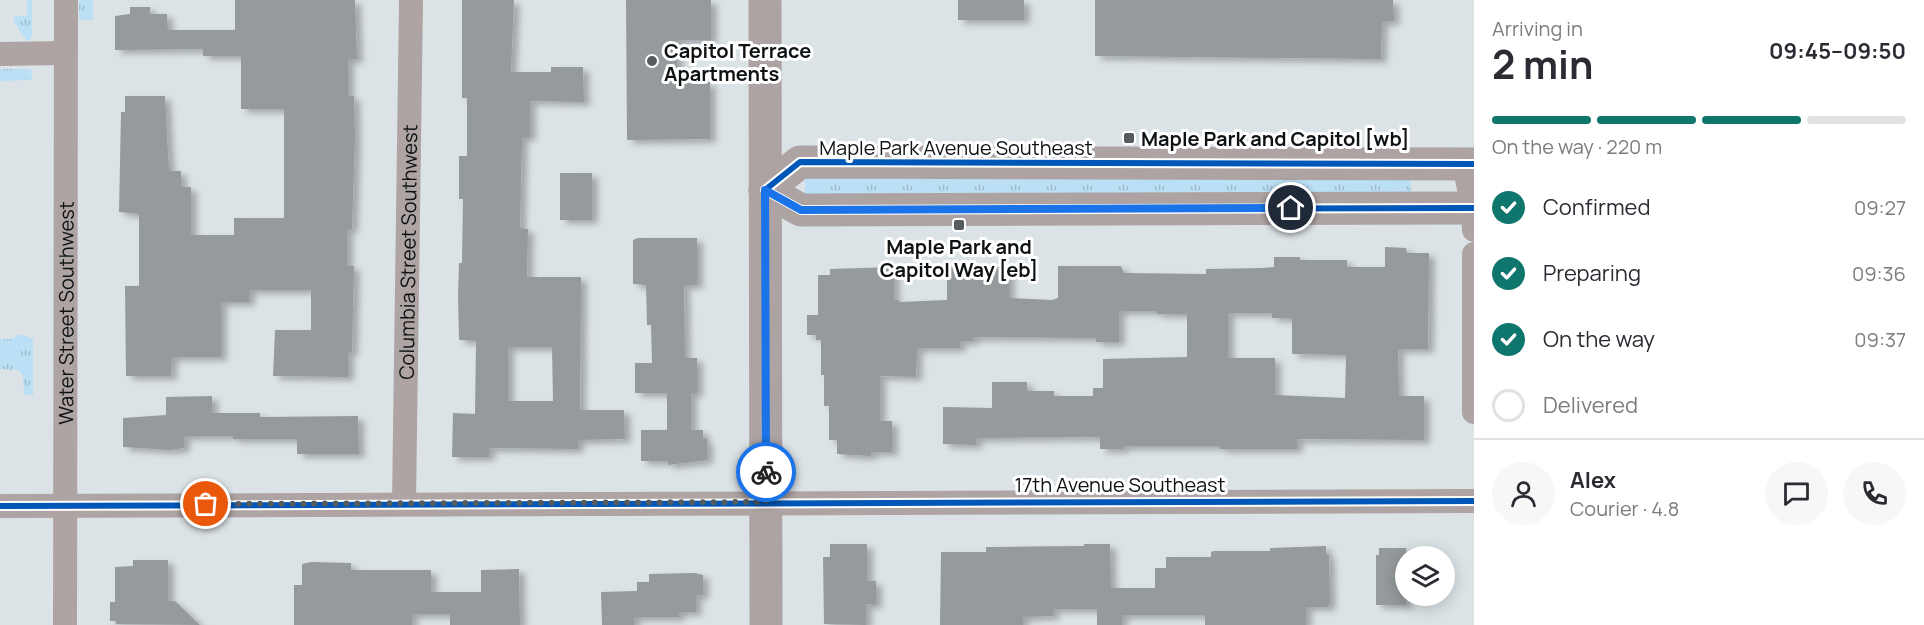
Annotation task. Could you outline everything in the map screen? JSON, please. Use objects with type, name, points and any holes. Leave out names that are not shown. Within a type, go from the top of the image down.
[{"type":"street","name":"Water Street Southwest","points":[[65,625],[63,506],[66,0]]},
{"type":"street","name":"Columbia Street Southwest","points":[[404,504],[411,0]]},
{"type":"street","points":[[765,0],[766,625]]},
{"type":"street","points":[[0,54],[65,53]]},
{"type":"street","name":"Maple Park Avenue Southeast","points":[[765,190],[800,162],[1469,164]]},
{"type":"street","points":[[765,190],[801,210],[1474,215],[1469,164]]},
{"type":"street","points":[[1474,254],[1474,412]]},
{"type":"street","name":"17th Avenue Southeast","points":[[0,506],[1474,501]]},
{"type":"green space","points":[[27,0],[32,0],[32,35],[29,41],[13,20],[15,16],[27,16]]},
{"type":"green space","points":[[79,0],[93,0],[93,20],[79,20]]},
{"type":"green space","points":[[0,69],[31,69],[32,80],[0,81]]},
{"type":"green space","points":[[1410,174],[1412,198],[805,201],[805,178]]},
{"type":"green space","points":[[19,335],[33,339],[33,396],[24,394],[23,376],[19,370],[0,369],[0,339],[12,339]]},
{"type":"building","points":[[235,0],[355,0],[357,59],[348,59],[348,96],[354,96],[355,139],[352,229],[347,229],[347,266],[354,266],[352,352],[348,352],[348,377],[273,376],[275,330],[311,330],[311,290],[249,290],[249,302],[221,302],[221,357],[172,357],[171,376],[126,376],[125,286],[139,286],[139,214],[119,212],[121,112],[125,112],[125,96],[165,96],[169,171],[181,171],[181,187],[191,187],[191,235],[234,235],[234,218],[284,218],[284,109],[241,109],[241,56],[203,56],[203,49],[115,50],[115,16],[130,14],[130,7],[150,7],[150,14],[167,14],[168,30],[235,30]]},
{"type":"building","points":[[462,0],[514,0],[511,72],[551,72],[551,67],[583,67],[584,102],[530,101],[530,137],[522,137],[520,228],[528,229],[527,277],[581,277],[580,410],[624,410],[625,439],[578,440],[578,449],[489,448],[489,457],[452,457],[453,413],[475,414],[476,341],[459,340],[458,296],[459,263],[462,263],[463,199],[459,199],[459,156],[467,156],[467,98],[462,98]],"holes":[[[508,347],[552,347],[553,401],[508,401]]]},
{"type":"building","name":"Capitol Terrace Apartments","points":[[626,0],[711,0],[711,40],[677,40],[677,83],[710,82],[710,139],[627,140]]},
{"type":"building","points":[[958,0],[1024,0],[1024,20],[958,20]]},
{"type":"building","points":[[1095,0],[1393,0],[1394,21],[1382,22],[1381,59],[1095,56]]},
{"type":"building","points":[[560,173],[592,173],[592,220],[560,220]]},
{"type":"building","points":[[638,238],[697,238],[697,285],[684,285],[685,358],[697,358],[697,393],[691,393],[691,430],[703,430],[703,439],[707,439],[707,460],[668,465],[668,461],[641,461],[641,430],[667,430],[667,393],[635,393],[635,363],[652,363],[651,325],[647,325],[646,285],[633,284],[633,240]]},
{"type":"building","points":[[1385,247],[1406,248],[1407,253],[1429,253],[1428,349],[1398,349],[1399,396],[1424,396],[1424,440],[1297,439],[1297,449],[1123,446],[1123,449],[1100,449],[1100,437],[976,438],[976,445],[943,444],[943,407],[992,408],[992,382],[1027,382],[1027,391],[1054,391],[1054,396],[1093,396],[1093,388],[1103,388],[1103,359],[1187,357],[1187,314],[1119,311],[1119,342],[1096,342],[1096,338],[973,337],[973,341],[960,341],[960,348],[917,348],[916,377],[880,376],[880,421],[892,421],[892,452],[871,452],[871,456],[837,454],[837,440],[829,440],[829,406],[824,406],[824,375],[821,375],[821,340],[816,340],[816,335],[807,335],[807,315],[818,315],[818,275],[830,275],[830,269],[894,267],[894,300],[899,300],[899,302],[947,300],[947,267],[1009,267],[1009,298],[1052,300],[1058,298],[1058,266],[1121,266],[1124,273],[1206,274],[1206,269],[1274,267],[1274,257],[1300,257],[1300,260],[1347,260],[1347,267],[1385,267]],"holes":[[[1228,313],[1272,313],[1272,318],[1292,318],[1292,354],[1346,355],[1345,398],[1275,395],[1275,358],[1228,358]]]},
{"type":"building","points":[[212,396],[212,413],[260,413],[260,417],[358,416],[359,454],[297,454],[297,439],[233,439],[233,436],[184,436],[184,448],[169,450],[123,447],[123,418],[166,415],[166,397]]},
{"type":"building","points":[[830,544],[867,544],[867,581],[876,581],[876,605],[866,604],[866,625],[824,624],[823,557],[830,557]]},
{"type":"building","points":[[1084,544],[1110,544],[1111,588],[1155,588],[1155,568],[1166,568],[1166,557],[1211,557],[1211,552],[1214,551],[1270,551],[1270,548],[1326,546],[1326,555],[1329,555],[1330,604],[1327,607],[1306,607],[1306,625],[1205,625],[1205,615],[1122,615],[1122,625],[1097,625],[1097,609],[1053,609],[1053,616],[1023,617],[1023,625],[940,625],[941,552],[986,552],[986,547],[1084,546]]},
{"type":"building","points":[[1379,548],[1395,548],[1395,605],[1376,605],[1376,555],[1379,555]]},
{"type":"building","points":[[133,560],[168,560],[168,601],[175,601],[200,625],[116,624],[116,621],[110,621],[110,602],[115,602],[115,567],[133,566]]},
{"type":"building","points":[[311,562],[351,563],[351,570],[431,570],[431,592],[481,592],[481,570],[519,569],[520,625],[450,625],[450,614],[412,614],[412,625],[294,625],[294,585],[302,585],[302,564]]},
{"type":"building","points":[[695,573],[703,575],[703,595],[696,595],[696,612],[679,612],[679,617],[634,617],[634,625],[602,625],[601,592],[637,591],[637,582],[649,582],[649,574]]},
{"type":"cycle path","points":[[1474,164],[800,162],[765,190],[801,210],[1474,208]]},
{"type":"cycle path","points":[[0,506],[1474,501]]},
{"type":"way so far","points":[[206,504],[766,502],[766,472]]},
{"type":"place","name":"Capitol Terrace Apartments","points":[[652,61]]},
{"type":"place","name":"Maple Park and Capitol [wb]","points":[[1129,138]]},
{"type":"place","name":"Maple Park and Capitol Way [eb]","points":[[959,225]]},
{"type":"route","points":[[766,472],[767,234],[765,190],[801,210],[1291,208]]}]
